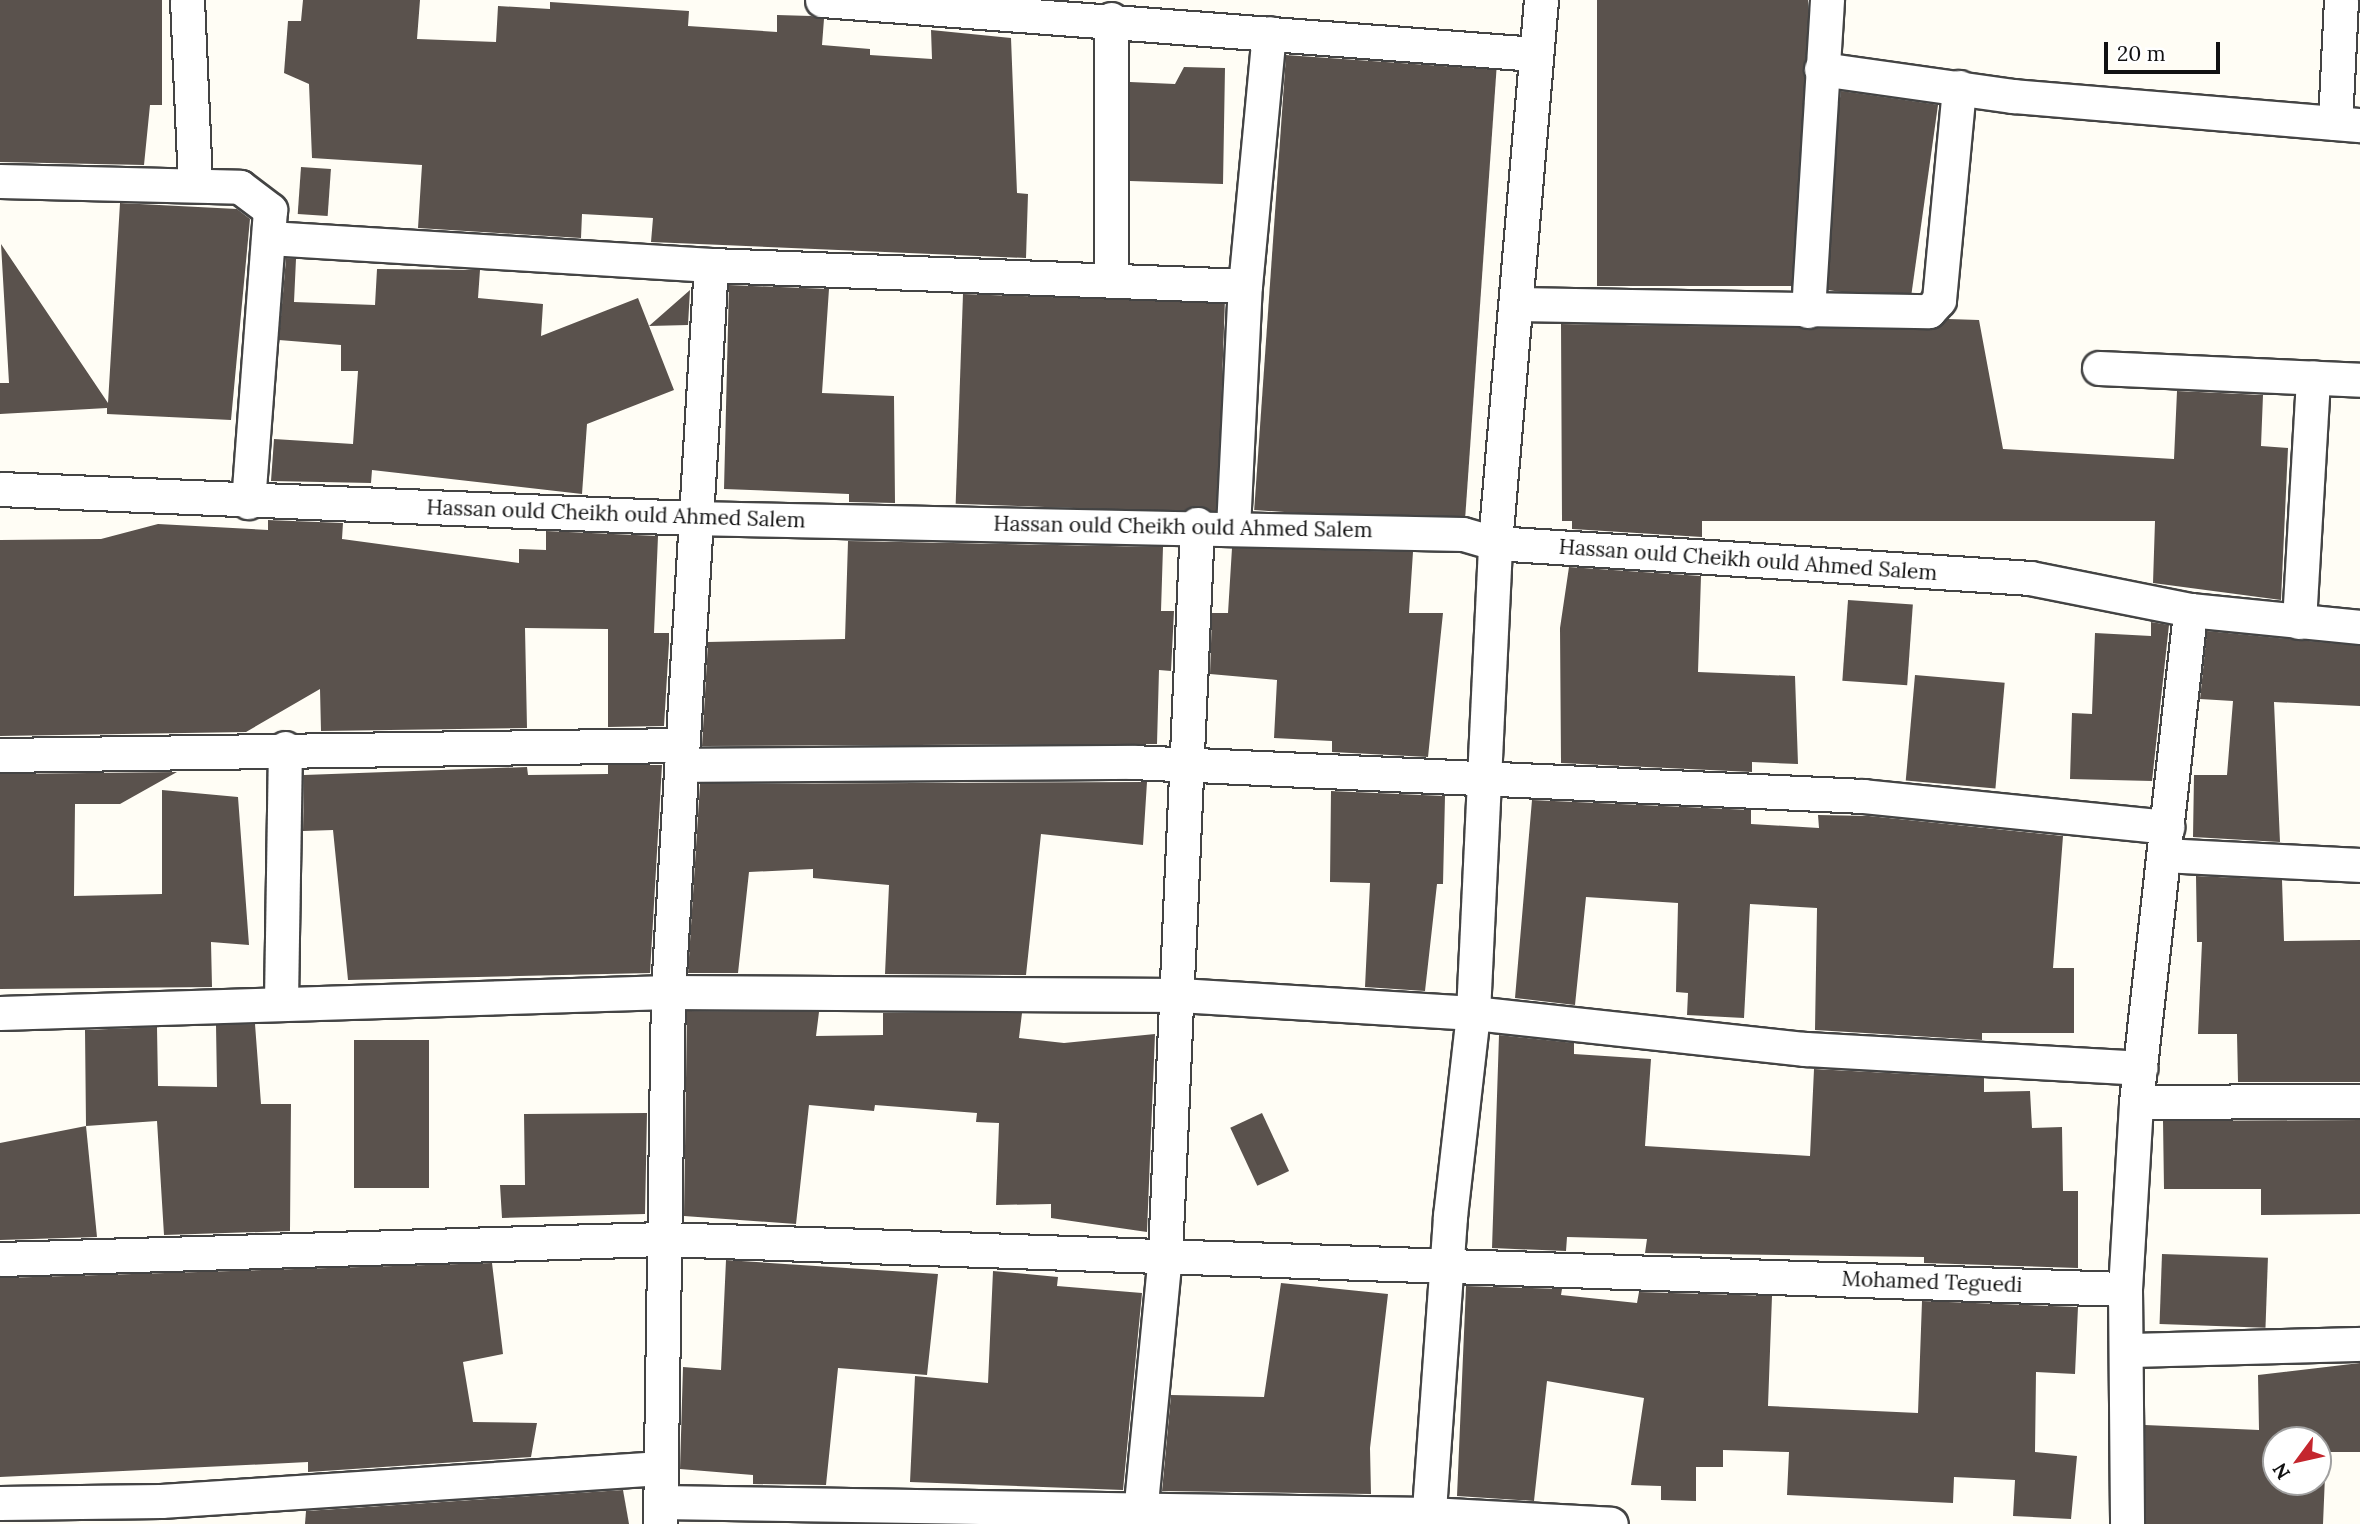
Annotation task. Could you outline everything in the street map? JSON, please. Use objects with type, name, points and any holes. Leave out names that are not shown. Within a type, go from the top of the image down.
[{"type":"street","points":[[187,0],[195,183]]},
{"type":"street","points":[[822,0],[1111,19],[1536,54]]},
{"type":"street","points":[[1429,1519],[1447,1265],[1473,1013],[1495,543],[1541,0]]},
{"type":"street","points":[[1808,311],[1827,0]]},
{"type":"street","points":[[1821,69],[2148,110],[2348,124],[2341,0]]},
{"type":"street","points":[[1111,19],[1111,281]]},
{"type":"street","points":[[1233,528],[1245,286],[1269,33]]},
{"type":"street","points":[[1517,304],[1922,313],[1935,306],[1959,87]]},
{"type":"street","points":[[0,181],[195,183],[240,187],[259,197],[270,211],[270,238],[247,502]]},
{"type":"street","points":[[270,238],[711,265],[1245,286]]},
{"type":"street","points":[[711,265],[691,518],[668,992],[662,1238],[660,1513],[1139,1519],[1429,1519],[1611,1524]]},
{"type":"street","points":[[2099,368],[2360,380]]},
{"type":"street","points":[[2299,622],[2313,377]]},
{"type":"street","name":"Hassan ould Cheikh ould Ahmed Salem","points":[[0,489],[247,502],[691,518],[1197,524],[1233,528],[1462,534],[1495,543],[2030,578],[2190,610],[2360,627]]},
{"type":"street","points":[[1139,1519],[1165,1255],[1180,995],[1182,764],[1197,524]]},
{"type":"street","points":[[2127,1524],[2129,1350],[2125,1289],[2136,1102],[2190,610]]},
{"type":"street","points":[[281,1001],[285,748]]},
{"type":"street","points":[[0,755],[285,748],[1182,764],[1482,781],[1863,796],[2165,841],[2360,865]]},
{"type":"street","points":[[0,1013],[281,1001],[668,992],[1180,995],[1473,1013],[1805,1049],[2140,1068]]},
{"type":"street","points":[[2136,1102],[2360,1101]]},
{"type":"street","name":"Mohamed Teguedi","points":[[0,1259],[662,1238],[2125,1289]]},
{"type":"street","points":[[2129,1350],[2360,1344]]},
{"type":"street","points":[[0,1503],[161,1501],[661,1468]]},
{"type":"building","points":[[0,0],[162,0],[162,105],[150,105],[144,165],[0,162]]},
{"type":"building","points":[[303,0],[420,0],[417,39],[496,42],[498,6],[550,9],[550,2],[689,11],[688,26],[777,32],[777,15],[811,16],[824,19],[822,45],[870,49],[870,55],[932,59],[931,30],[1011,38],[1017,193],[1028,194],[1026,258],[651,242],[653,218],[582,214],[581,238],[418,228],[422,165],[312,158],[309,84],[284,73],[288,21],[301,21]]},
{"type":"building","points":[[1597,0],[1808,0],[1808,286],[1597,286]]},
{"type":"building","points":[[1286,55],[1496,70],[1465,525],[1254,510]]},
{"type":"building","points":[[1184,67],[1225,68],[1223,184],[1130,181],[1130,82],[1175,84]]},
{"type":"building","points":[[1841,91],[1938,105],[1910,302],[1813,288]]},
{"type":"building","points":[[301,167],[331,169],[328,216],[298,214]]},
{"type":"building","points":[[120,203],[237,209],[250,219],[231,420],[107,414],[107,408],[0,414],[0,383],[9,383],[1,244],[108,403]]},
{"type":"building","points":[[286,258],[296,259],[294,302],[375,305],[377,269],[480,270],[478,298],[543,304],[541,336],[638,298],[674,390],[587,424],[582,494],[372,470],[371,483],[271,481],[274,439],[353,444],[358,371],[341,371],[341,345],[279,340]]},
{"type":"building","points":[[729,285],[829,289],[822,393],[894,396],[895,503],[849,502],[849,494],[724,489]]},
{"type":"building","points":[[690,290],[688,325],[649,326]]},
{"type":"building","points":[[963,294],[1225,303],[1218,513],[956,504]]},
{"type":"building","points":[[1948,319],[1979,320],[2003,449],[2174,459],[2177,391],[2263,395],[2261,446],[2288,448],[2281,600],[2153,583],[2155,521],[1702,521],[1702,537],[1572,529],[1572,521],[1562,521],[1561,324],[1929,330]]},
{"type":"building","points":[[268,520],[343,523],[342,539],[519,563],[519,549],[546,550],[546,531],[658,536],[654,633],[669,633],[664,726],[608,727],[608,629],[525,628],[527,728],[321,731],[320,689],[246,732],[0,736],[0,540],[101,539],[158,524],[268,530]]},
{"type":"building","points":[[848,541],[1163,547],[1161,611],[1174,611],[1171,671],[1159,670],[1157,744],[702,746],[708,642],[845,639]]},
{"type":"building","points":[[1232,548],[1413,552],[1409,613],[1443,613],[1428,757],[1332,752],[1332,741],[1274,738],[1277,680],[1210,674],[1212,613],[1228,613]]},
{"type":"building","points":[[1569,567],[1701,576],[1698,672],[1795,676],[1798,764],[1752,762],[1752,772],[1561,763],[1560,628]]},
{"type":"building","points":[[1848,600],[1913,605],[1907,685],[1842,681]]},
{"type":"building","points":[[2151,622],[2169,625],[2152,781],[2070,779],[2072,713],[2092,714],[2095,633],[2151,636]]},
{"type":"building","points":[[2207,631],[2360,646],[2360,706],[2274,702],[2280,842],[2193,837],[2194,775],[2227,775],[2233,701],[2200,699]]},
{"type":"building","points":[[1915,675],[2005,683],[1995,788],[1906,781]]},
{"type":"building","points":[[608,765],[662,765],[650,973],[348,980],[333,830],[303,831],[304,775],[527,767],[528,775],[608,774]]},
{"type":"building","points":[[177,772],[120,804],[75,804],[74,896],[162,894],[162,790],[238,797],[249,945],[211,942],[212,987],[0,989],[0,774]]},
{"type":"building","points":[[1147,782],[1143,845],[1041,834],[1026,975],[885,974],[889,885],[813,878],[813,869],[749,872],[738,973],[688,973],[700,784]]},
{"type":"building","points":[[1331,791],[1445,796],[1443,884],[1437,884],[1425,991],[1365,987],[1370,883],[1330,882]]},
{"type":"building","points":[[1532,800],[1751,810],[1751,824],[1819,828],[1818,815],[1869,816],[2063,836],[2053,968],[2074,968],[2074,1033],[1982,1033],[1982,1040],[1815,1030],[1817,908],[1750,904],[1744,1018],[1687,1015],[1688,993],[1676,992],[1678,903],[1586,897],[1575,1005],[1515,998]]},
{"type":"building","points":[[2196,876],[2282,880],[2284,941],[2360,940],[2360,1082],[2238,1082],[2237,1034],[2198,1034],[2202,942],[2197,942]]},
{"type":"building","points":[[687,1011],[819,1012],[816,1036],[883,1035],[883,1013],[1022,1013],[1019,1038],[1064,1043],[1155,1034],[1147,1232],[1051,1218],[1051,1204],[996,1205],[999,1123],[976,1122],[977,1113],[875,1105],[874,1111],[809,1105],[796,1224],[684,1216]]},
{"type":"building","points":[[255,1024],[261,1104],[291,1104],[290,1231],[164,1235],[157,1121],[86,1126],[85,1030],[157,1027],[158,1086],[217,1087],[216,1025]]},
{"type":"building","points":[[1499,1035],[1574,1043],[1574,1054],[1651,1059],[1645,1146],[1810,1156],[1814,1069],[1984,1078],[1984,1092],[2030,1091],[2032,1128],[2062,1127],[2063,1191],[2078,1191],[2078,1268],[1924,1263],[1924,1257],[1645,1253],[1647,1239],[1567,1237],[1566,1251],[1492,1248]]},
{"type":"building","points":[[354,1040],[429,1040],[429,1188],[354,1188]]},
{"type":"building","points":[[647,1113],[645,1214],[502,1218],[500,1185],[525,1185],[524,1114]]},
{"type":"building","points":[[1262,1113],[1289,1171],[1257,1186],[1230,1128]]},
{"type":"building","points":[[2360,1120],[2360,1214],[2261,1215],[2261,1189],[2164,1189],[2163,1121]]},
{"type":"building","points":[[86,1126],[97,1237],[0,1240],[0,1143]]},
{"type":"building","points":[[2162,1254],[2268,1258],[2265,1328],[2160,1324]]},
{"type":"building","points":[[726,1260],[938,1274],[927,1375],[838,1368],[826,1485],[753,1484],[753,1475],[680,1469],[683,1367],[721,1370]]},
{"type":"building","points":[[492,1263],[503,1354],[463,1362],[473,1422],[537,1423],[531,1457],[308,1472],[308,1462],[0,1477],[0,1278]]},
{"type":"building","points":[[993,1271],[1058,1277],[1057,1286],[1142,1293],[1123,1490],[910,1482],[915,1376],[988,1383]]},
{"type":"building","points":[[1281,1283],[1388,1294],[1370,1448],[1371,1494],[1162,1491],[1171,1395],[1264,1397]]},
{"type":"building","points":[[1466,1286],[1562,1289],[1561,1295],[1637,1303],[1639,1292],[1772,1296],[1768,1406],[1918,1413],[1922,1301],[2078,1307],[2075,1374],[2036,1372],[2035,1452],[2077,1456],[2071,1519],[2013,1516],[2015,1480],[1954,1477],[1953,1503],[1787,1495],[1789,1452],[1723,1450],[1723,1467],[1696,1467],[1696,1501],[1661,1500],[1661,1486],[1631,1485],[1644,1398],[1547,1381],[1534,1501],[1457,1496]]},
{"type":"building","points":[[2360,1363],[2360,1452],[2332,1452],[2332,1426],[2262,1426],[2262,1496],[2324,1496],[2323,1524],[2146,1524],[2145,1425],[2259,1430],[2258,1375]]},
{"type":"building","points":[[623,1490],[629,1524],[305,1524],[306,1511]]}]
